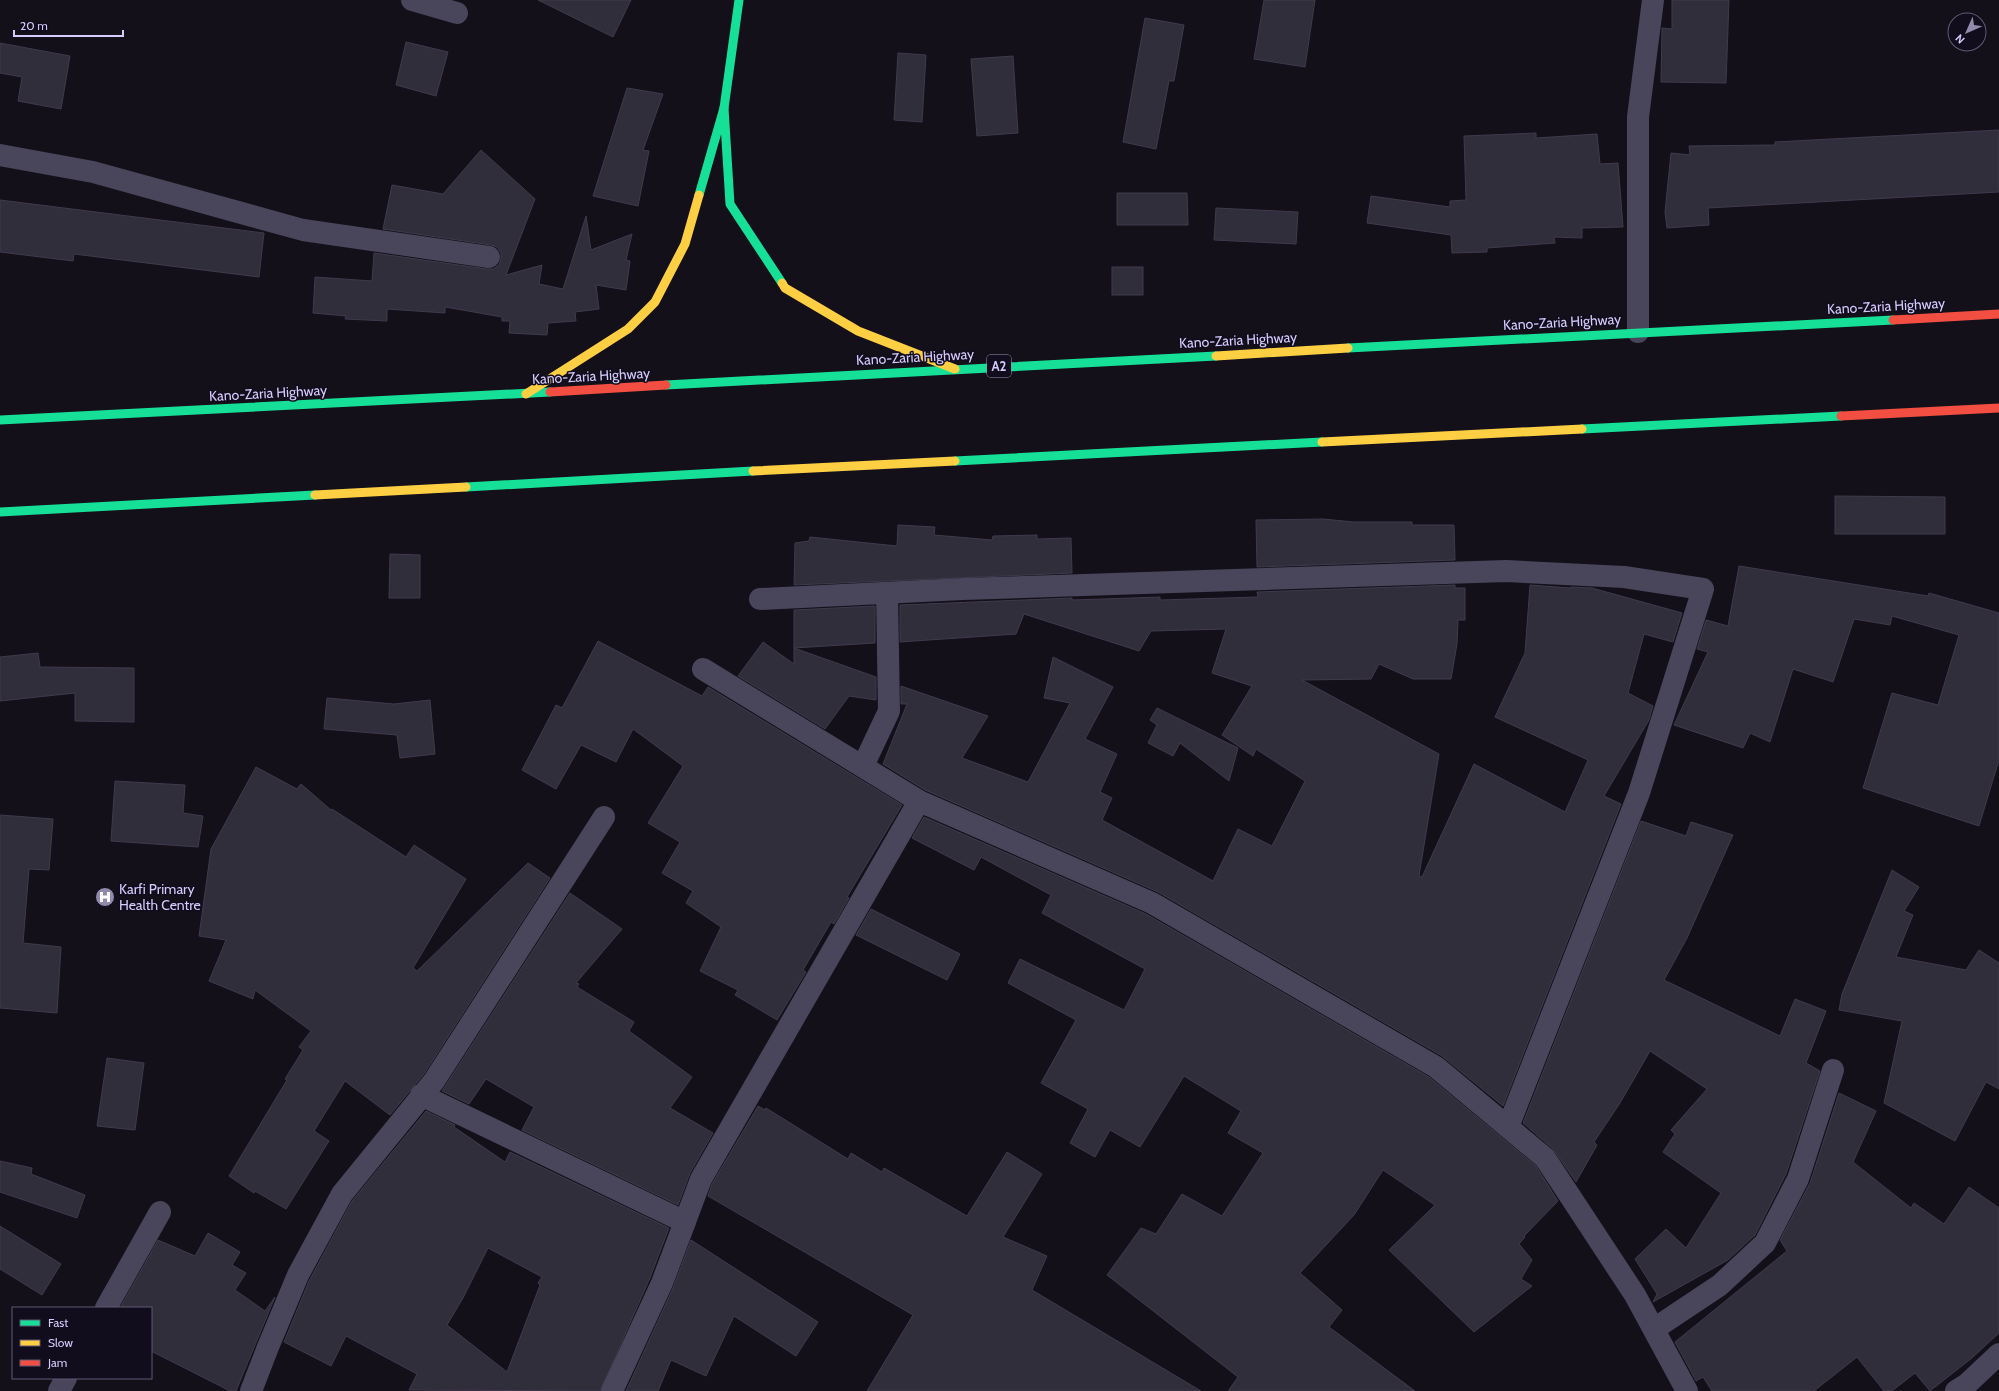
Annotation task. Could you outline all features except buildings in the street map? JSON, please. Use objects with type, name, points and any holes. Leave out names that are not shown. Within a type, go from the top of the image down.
[{"type":"main road","points":[[526,394],[628,329],[655,302],[685,244],[724,108],[739,0]]},
{"type":"main road","points":[[724,108],[730,204],[785,288],[858,331],[955,369]]},
{"type":"main road","name":"Kano-Zaria Highway","points":[[0,420],[526,394],[955,369],[1999,314]]},
{"type":"main road","points":[[0,512],[694,474],[1999,408]]},
{"type":"street","points":[[412,0],[457,13]]},
{"type":"street","points":[[1638,332],[1638,117],[1653,0]]},
{"type":"street","points":[[0,155],[93,172],[302,230],[489,257]]},
{"type":"street","points":[[760,599],[887,593],[1506,571],[1624,577],[1704,589],[1639,793],[1508,1127]]},
{"type":"street","points":[[863,766],[889,711],[887,593]]},
{"type":"street","points":[[704,669],[919,801],[1152,903],[1436,1067],[1545,1158],[1635,1295],[1687,1391]]},
{"type":"street","points":[[612,1391],[662,1283],[701,1179],[919,801]]},
{"type":"street","points":[[251,1391],[298,1276],[342,1194],[434,1081],[604,817]]},
{"type":"street","points":[[1654,1329],[1720,1285],[1765,1243],[1798,1179],[1833,1070]]},
{"type":"street","points":[[422,1096],[685,1222]]},
{"type":"street","points":[[107,1307],[160,1212]]},
{"type":"street","points":[[1956,1391],[1967,1384],[1999,1354]]},
{"type":"street","points":[[59,1391],[65,1379]]},
{"type":"traffic: fast","points":[[724,108],[739,0]]},
{"type":"traffic: fast","points":[[699,195],[724,108],[730,204],[782,283]]},
{"type":"traffic: fast","points":[[1348,348],[1893,320]]},
{"type":"traffic: fast","points":[[666,385],[1216,356]]},
{"type":"traffic: fast","points":[[0,420],[550,392]]},
{"type":"traffic: fast","points":[[1582,429],[1841,416]]},
{"type":"traffic: fast","points":[[955,461],[1322,442]]},
{"type":"traffic: fast","points":[[466,487],[753,471]]},
{"type":"traffic: fast","points":[[0,512],[315,495]]},
{"type":"traffic: slow","points":[[526,394],[628,329],[655,302],[685,244],[699,195]]},
{"type":"traffic: slow","points":[[782,283],[785,288],[858,331],[955,369]]},
{"type":"traffic: slow","points":[[1216,356],[1348,348]]},
{"type":"traffic: slow","points":[[1322,442],[1582,429]]},
{"type":"traffic: slow","points":[[753,471],[955,461]]},
{"type":"traffic: slow","points":[[315,495],[466,487]]},
{"type":"traffic: jam","points":[[1893,320],[1999,314]]},
{"type":"traffic: jam","points":[[550,392],[666,385]]},
{"type":"traffic: jam","points":[[1841,416],[1999,408]]},
{"type":"place","name":"Karfi Primary Health Centre","points":[[105,897]]}]
